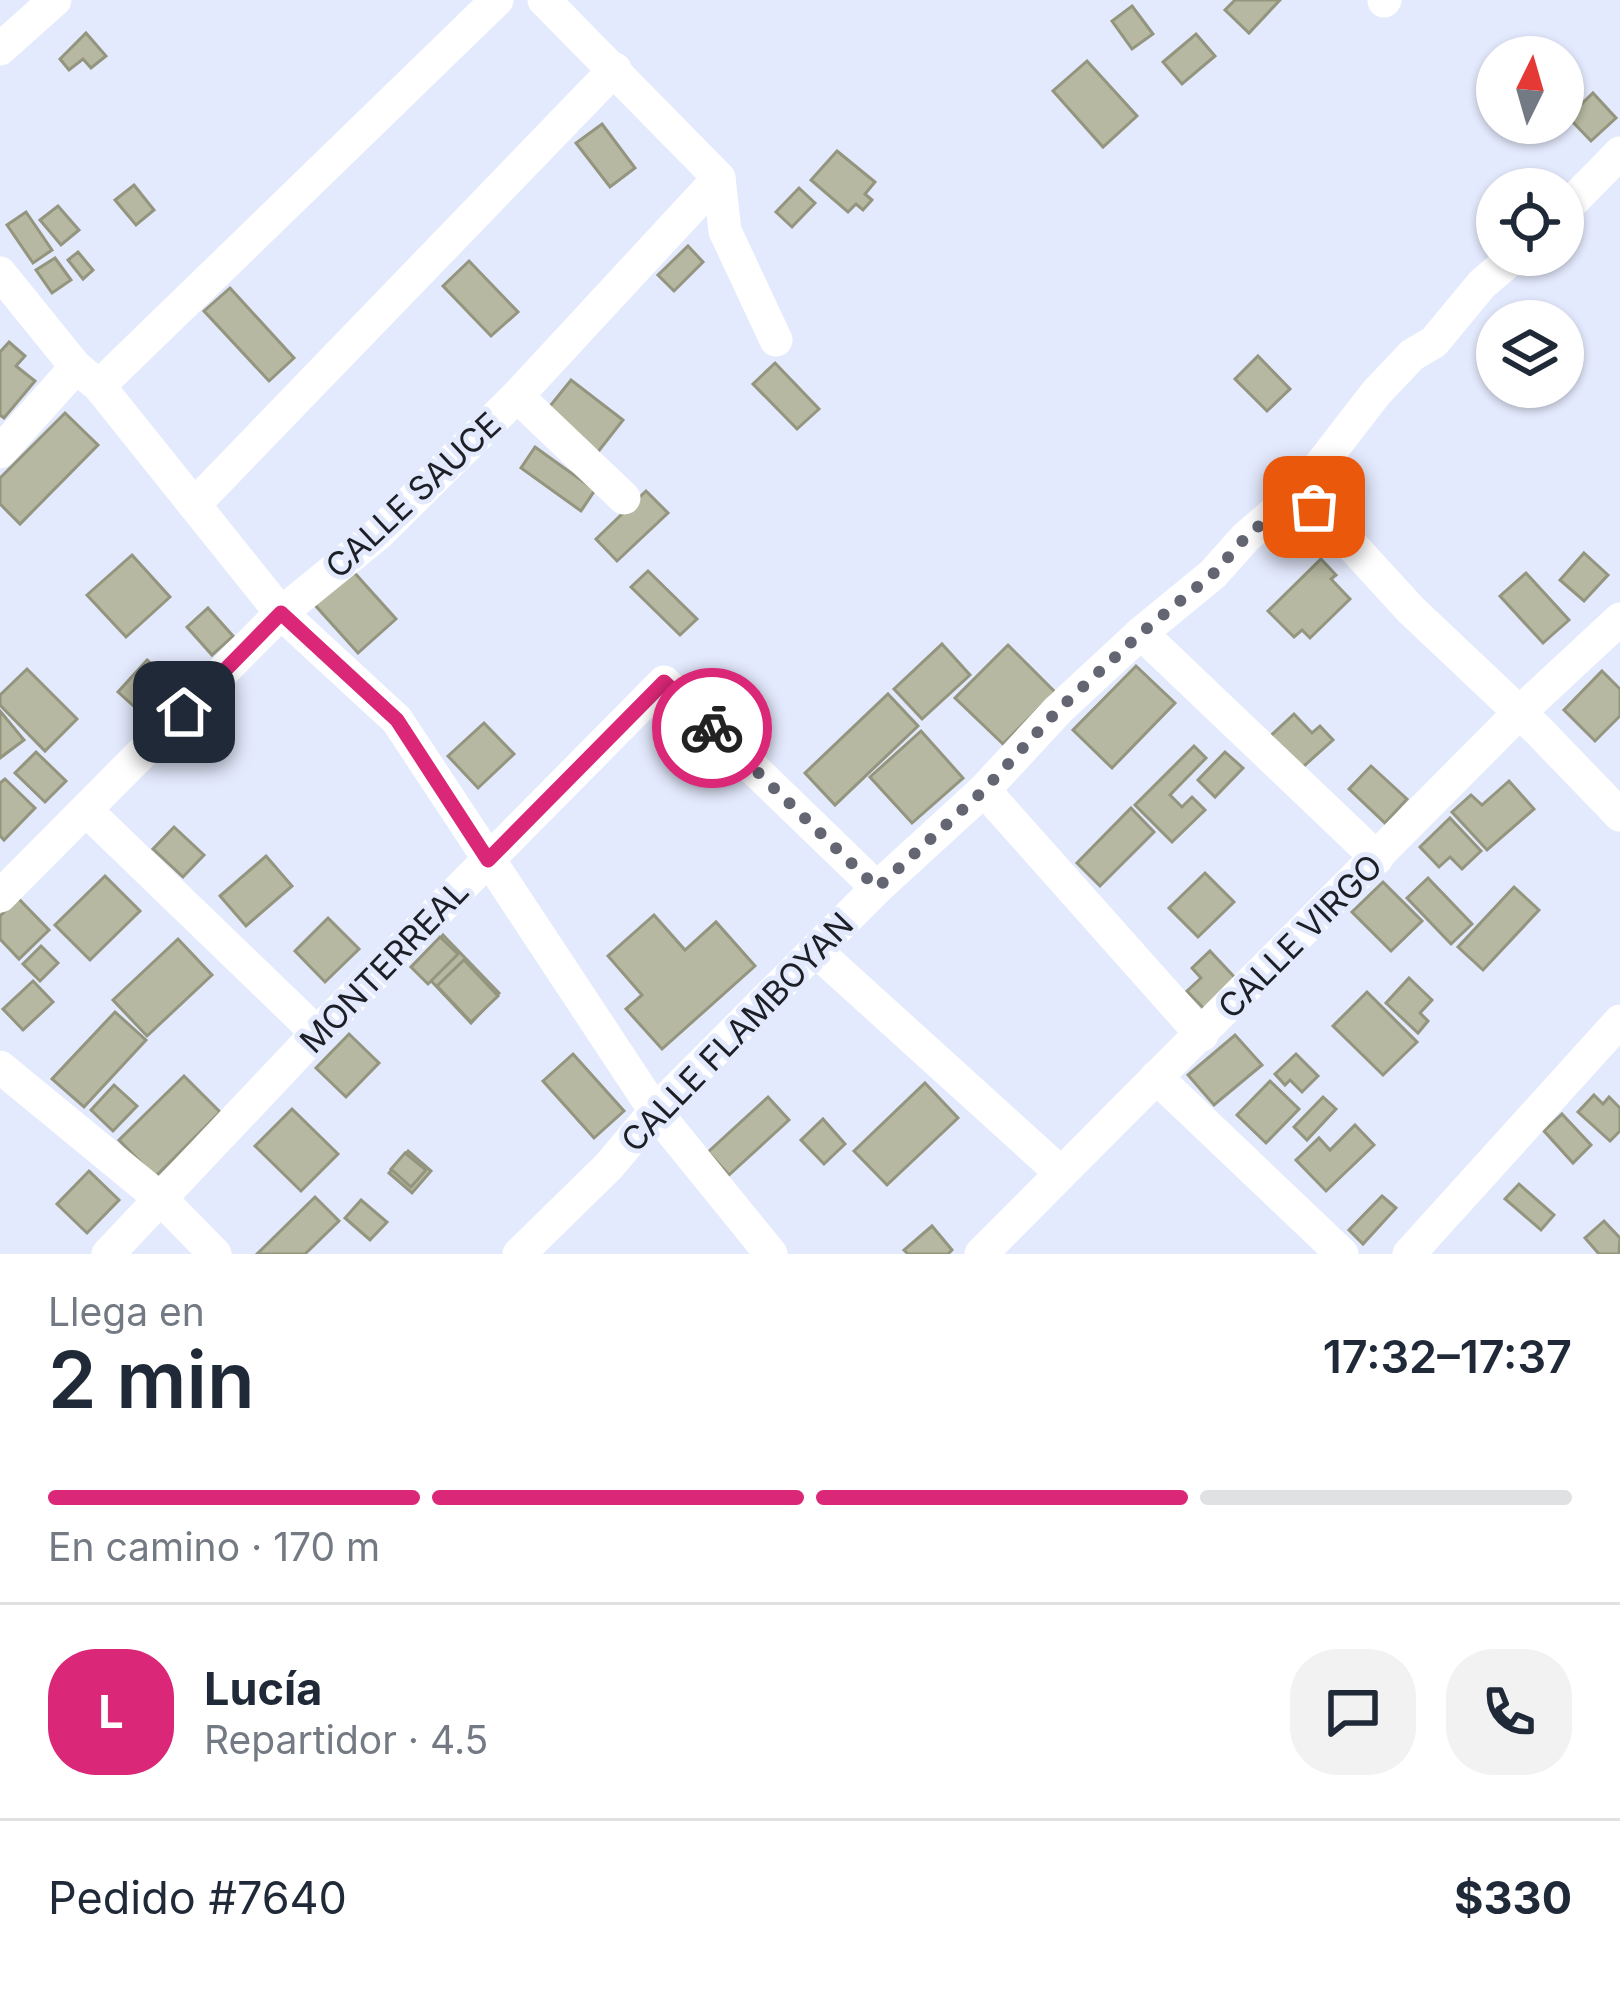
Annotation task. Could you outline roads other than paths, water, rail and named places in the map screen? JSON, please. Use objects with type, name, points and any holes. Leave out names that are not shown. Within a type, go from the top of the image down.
[{"type":"street","points":[[0,49],[55,0]]},
{"type":"street","points":[[0,452],[88,377],[497,0]]},
{"type":"street","points":[[544,0],[719,178],[725,231],[776,340]]},
{"type":"street","points":[[194,505],[615,69]]},
{"type":"street","points":[[1584,190],[1620,153]]},
{"type":"street","name":"CALLE SAUCE","points":[[7,877],[87,811],[281,613],[377,534],[518,396],[719,178]]},
{"type":"street","points":[[0,273],[281,613],[397,720],[655,1111],[771,1254]]},
{"type":"street","name":"CALLE FLAMBOYAN","points":[[519,1254],[609,1166],[655,1111],[877,888],[984,790],[1058,710],[1301,490],[1376,393],[1412,355],[1434,342],[1491,276]]},
{"type":"street","points":[[518,396],[624,498]]},
{"type":"street","points":[[1301,490],[1411,610],[1620,815]]},
{"type":"street","name":"CALLE VIRGO","points":[[981,1254],[1519,713],[1620,619]]},
{"type":"street","points":[[1141,633],[1376,858]]},
{"type":"street","name":"MONTERREAL","points":[[108,1254],[317,1033],[664,682],[877,888]]},
{"type":"street","points":[[984,790],[1202,1035]]},
{"type":"street","points":[[87,811],[317,1033]]},
{"type":"street","points":[[815,950],[1061,1173]]},
{"type":"street","points":[[1409,1254],[1620,1021]]},
{"type":"street","points":[[0,1067],[162,1200],[215,1254]]},
{"type":"street","points":[[1156,1077],[1342,1254]]}]
